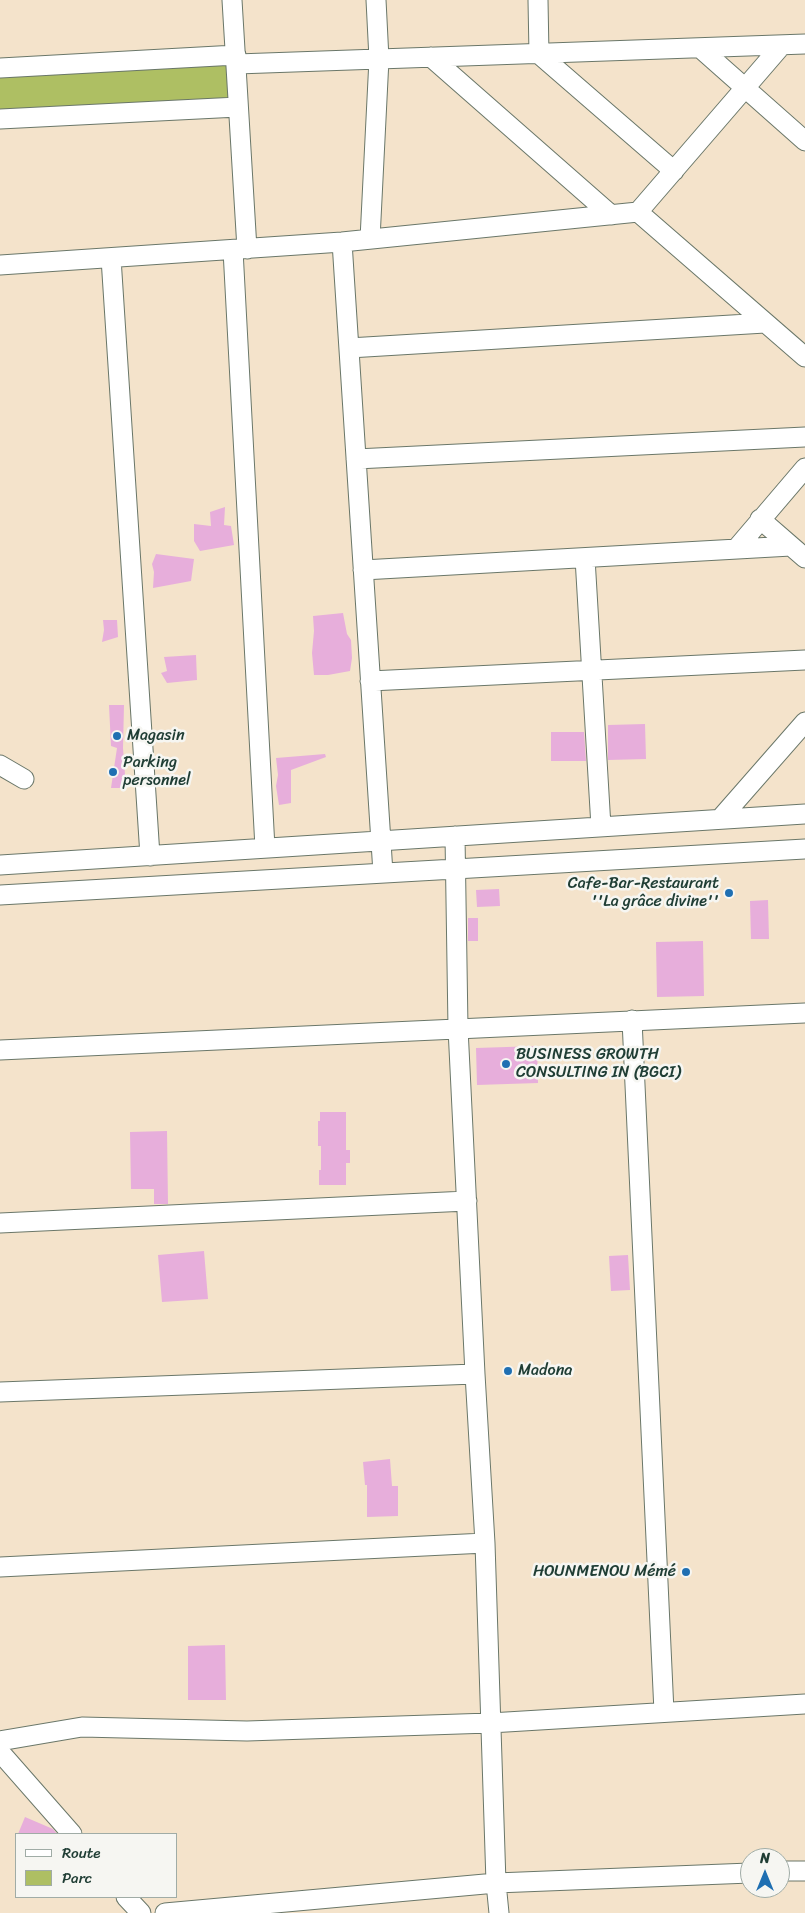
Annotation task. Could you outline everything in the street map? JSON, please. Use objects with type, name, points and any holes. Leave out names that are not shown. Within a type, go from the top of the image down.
[{"type":"street","points":[[232,0],[237,59],[240,250],[265,848]]},
{"type":"street","points":[[370,239],[379,59],[376,0]]},
{"type":"street","points":[[538,0],[539,54],[674,171]]},
{"type":"street","points":[[0,68],[237,59],[431,58],[805,44]]},
{"type":"street","points":[[0,265],[342,242],[638,212],[782,45]]},
{"type":"street","points":[[700,48],[805,141]]},
{"type":"street","points":[[431,58],[611,216]]},
{"type":"street","points":[[0,120],[238,107]]},
{"type":"street","points":[[638,212],[805,357]]},
{"type":"street","points":[[342,242],[383,873]]},
{"type":"street","points":[[111,258],[150,856]]},
{"type":"street","points":[[349,348],[765,323]]},
{"type":"street","points":[[356,459],[805,437]]},
{"type":"street","points":[[736,549],[805,468]]},
{"type":"street","points":[[760,519],[798,552]]},
{"type":"street","points":[[363,570],[736,549],[798,552]]},
{"type":"street","points":[[586,558],[601,827]]},
{"type":"street","points":[[370,681],[805,660]]},
{"type":"street","points":[[720,819],[805,722]]},
{"type":"street","points":[[0,766],[24,779]]},
{"type":"street","points":[[0,865],[805,814]]},
{"type":"street","points":[[455,836],[458,1028],[485,1543],[496,1883],[499,1913]]},
{"type":"street","points":[[0,895],[805,849]]},
{"type":"street","points":[[0,1050],[805,1013],[805,1019]]},
{"type":"street","points":[[632,1020],[664,1712]]},
{"type":"street","points":[[0,1223],[467,1201]]},
{"type":"street","points":[[0,1392],[475,1374]]},
{"type":"street","points":[[0,1567],[485,1543]]},
{"type":"street","points":[[0,1742],[82,1727],[247,1731],[490,1723],[805,1704]]},
{"type":"street","points":[[0,1752],[71,1833]]},
{"type":"street","points":[[790,1871],[805,1870]]},
{"type":"street","points":[[165,1913],[496,1883],[740,1872]]},
{"type":"street","points":[[127,1898],[141,1913]]},
{"type":"green space","points":[[227,61],[229,102],[0,114],[0,73]]},
{"type":"building","points":[[225,507],[224,525],[231,526],[234,545],[200,551],[194,541],[194,524],[211,526],[210,512]]},
{"type":"building","points":[[156,554],[194,559],[191,581],[153,588],[154,572],[152,564]]},
{"type":"building","points":[[343,613],[347,634],[351,640],[352,658],[350,671],[328,675],[314,675],[312,653],[313,616]]},
{"type":"building","points":[[103,620],[117,620],[118,637],[102,642]]},
{"type":"building","points":[[196,655],[197,680],[167,683],[161,673],[167,671],[164,657]]},
{"type":"building","points":[[109,705],[124,705],[123,748],[126,788],[111,788],[117,748],[111,746]]},
{"type":"building","points":[[645,724],[646,759],[608,760],[608,725]]},
{"type":"building","points":[[551,732],[584,732],[586,761],[551,761]]},
{"type":"building","points":[[325,754],[326,757],[291,770],[291,803],[279,805],[276,786],[278,775],[276,758]]},
{"type":"building","points":[[499,889],[500,906],[477,907],[476,890]]},
{"type":"building","points":[[768,900],[769,939],[751,939],[750,901]]},
{"type":"building","points":[[468,918],[478,918],[478,941],[468,941]]},
{"type":"building","points":[[703,941],[704,996],[657,997],[656,942]]},
{"type":"building","points":[[537,1046],[538,1083],[477,1085],[476,1048]]},
{"type":"building","points":[[320,1112],[346,1112],[346,1150],[350,1150],[350,1163],[346,1163],[346,1185],[319,1185],[321,1146],[318,1146],[318,1121],[320,1121]]},
{"type":"building","points":[[167,1131],[168,1204],[154,1204],[154,1189],[131,1189],[130,1132]]},
{"type":"building","points":[[204,1251],[208,1299],[162,1302],[158,1255]]},
{"type":"building","points":[[628,1255],[630,1290],[611,1291],[609,1256]]},
{"type":"building","points":[[390,1459],[392,1486],[398,1486],[398,1516],[367,1517],[367,1485],[365,1485],[363,1462]]},
{"type":"building","points":[[225,1645],[226,1700],[188,1700],[188,1646]]},
{"type":"building","points":[[25,1817],[53,1829],[56,1833],[18,1833]]},
{"type":"place","name":"Magasin","points":[[117,736]]},
{"type":"place","name":"Parking personnel","points":[[113,772]]},
{"type":"place","name":"Cafe-Bar-Restaurant ''La grâce divine''","points":[[729,893]]},
{"type":"place","name":"BUSINESS GROWTH CONSULTING IN (BGCI)","points":[[506,1064]]},
{"type":"place","name":"Madona","points":[[508,1371]]},
{"type":"place","name":"HOUNMENOU Mémé","points":[[686,1572]]}]
